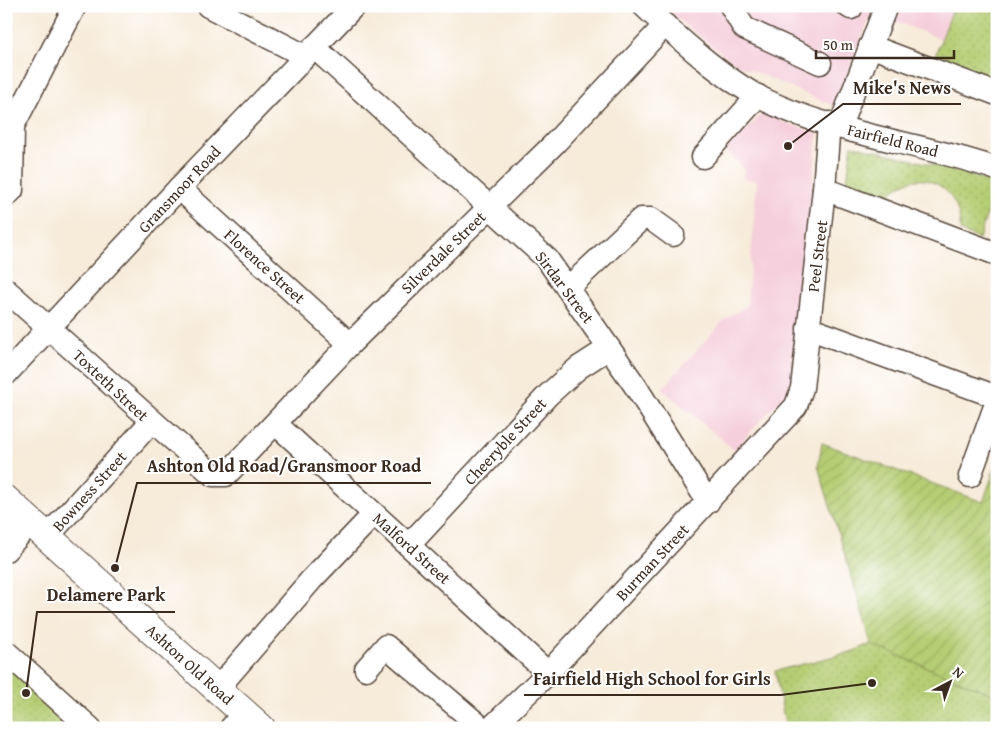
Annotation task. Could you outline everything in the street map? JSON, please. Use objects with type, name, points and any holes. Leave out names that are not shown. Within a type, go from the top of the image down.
[{"type":"highway","name":"Ashton Old Road","points":[[6,500],[217,689],[245,723]]},
{"type":"street","points":[[6,196],[12,190],[13,126],[75,6]]},
{"type":"street","name":"Sirdar Street","points":[[208,6],[310,51],[490,206],[547,259],[609,348],[708,502]]},
{"type":"street","name":"Gransmoor Road","points":[[6,374],[179,188],[354,6]]},
{"type":"street","name":"Fairfield Road","points":[[644,6],[664,25],[739,84],[758,96],[835,125],[957,156],[997,169]]},
{"type":"street","points":[[731,6],[744,28],[820,63]]},
{"type":"street","name":"Peel Street","points":[[802,388],[824,189],[835,125],[886,6]]},
{"type":"street","name":"Silverdale Street","points":[[219,477],[226,476],[350,344],[554,144],[664,25]]},
{"type":"street","points":[[870,46],[997,94]]},
{"type":"street","points":[[703,158],[758,96]]},
{"type":"street","name":"Florence Street","points":[[179,188],[350,344]]},
{"type":"street","points":[[824,189],[997,254]]},
{"type":"street","points":[[568,288],[641,219],[652,219],[673,235]]},
{"type":"street","name":"Toxteth Street","points":[[6,290],[152,422],[213,475],[219,477]]},
{"type":"street","points":[[808,328],[996,404],[970,476]]},
{"type":"street","name":"Cheeryble Street","points":[[409,545],[548,395],[578,368],[609,348]]},
{"type":"street","name":"Burman Street","points":[[491,728],[548,673],[796,406],[802,388]]},
{"type":"street","name":"Bowness Street","points":[[6,550],[39,530],[152,422]]},
{"type":"street","name":"Malford Street","points":[[276,424],[548,673]]},
{"type":"street","points":[[217,689],[312,579],[374,514]]},
{"type":"street","points":[[366,669],[386,646],[482,728]]},
{"type":"street","points":[[6,652],[90,728]]},
{"type":"shaded area","points":[[666,6],[954,6],[941,39],[872,12],[834,106],[734,63],[665,9]]},
{"type":"shaded area","points":[[762,114],[818,134],[790,389],[734,450],[662,389],[724,320],[747,306],[757,181],[743,179],[744,169],[726,150]]},
{"type":"green space","points":[[954,6],[997,6],[997,80],[935,56]]},
{"type":"green space","points":[[852,145],[950,169],[996,184],[979,239],[960,231],[958,214],[953,200],[934,183],[921,180],[908,182],[896,189],[884,201],[846,186]]},
{"type":"green space","points":[[822,443],[983,502],[997,462],[997,696],[872,645],[818,466]]},
{"type":"green space","points":[[871,644],[997,696],[997,728],[786,728],[775,671],[851,652]]},
{"type":"green space","points":[[6,658],[84,728],[6,728]]},
{"type":"place","name":"Mike's News","points":[[788,146]]},
{"type":"place","name":"Ashton Old Road/Gransmoor Road","points":[[115,568]]},
{"type":"place","name":"Fairfield High School for Girls","points":[[872,683]]},
{"type":"place","name":"Delamere Park","points":[[26,693]]}]
